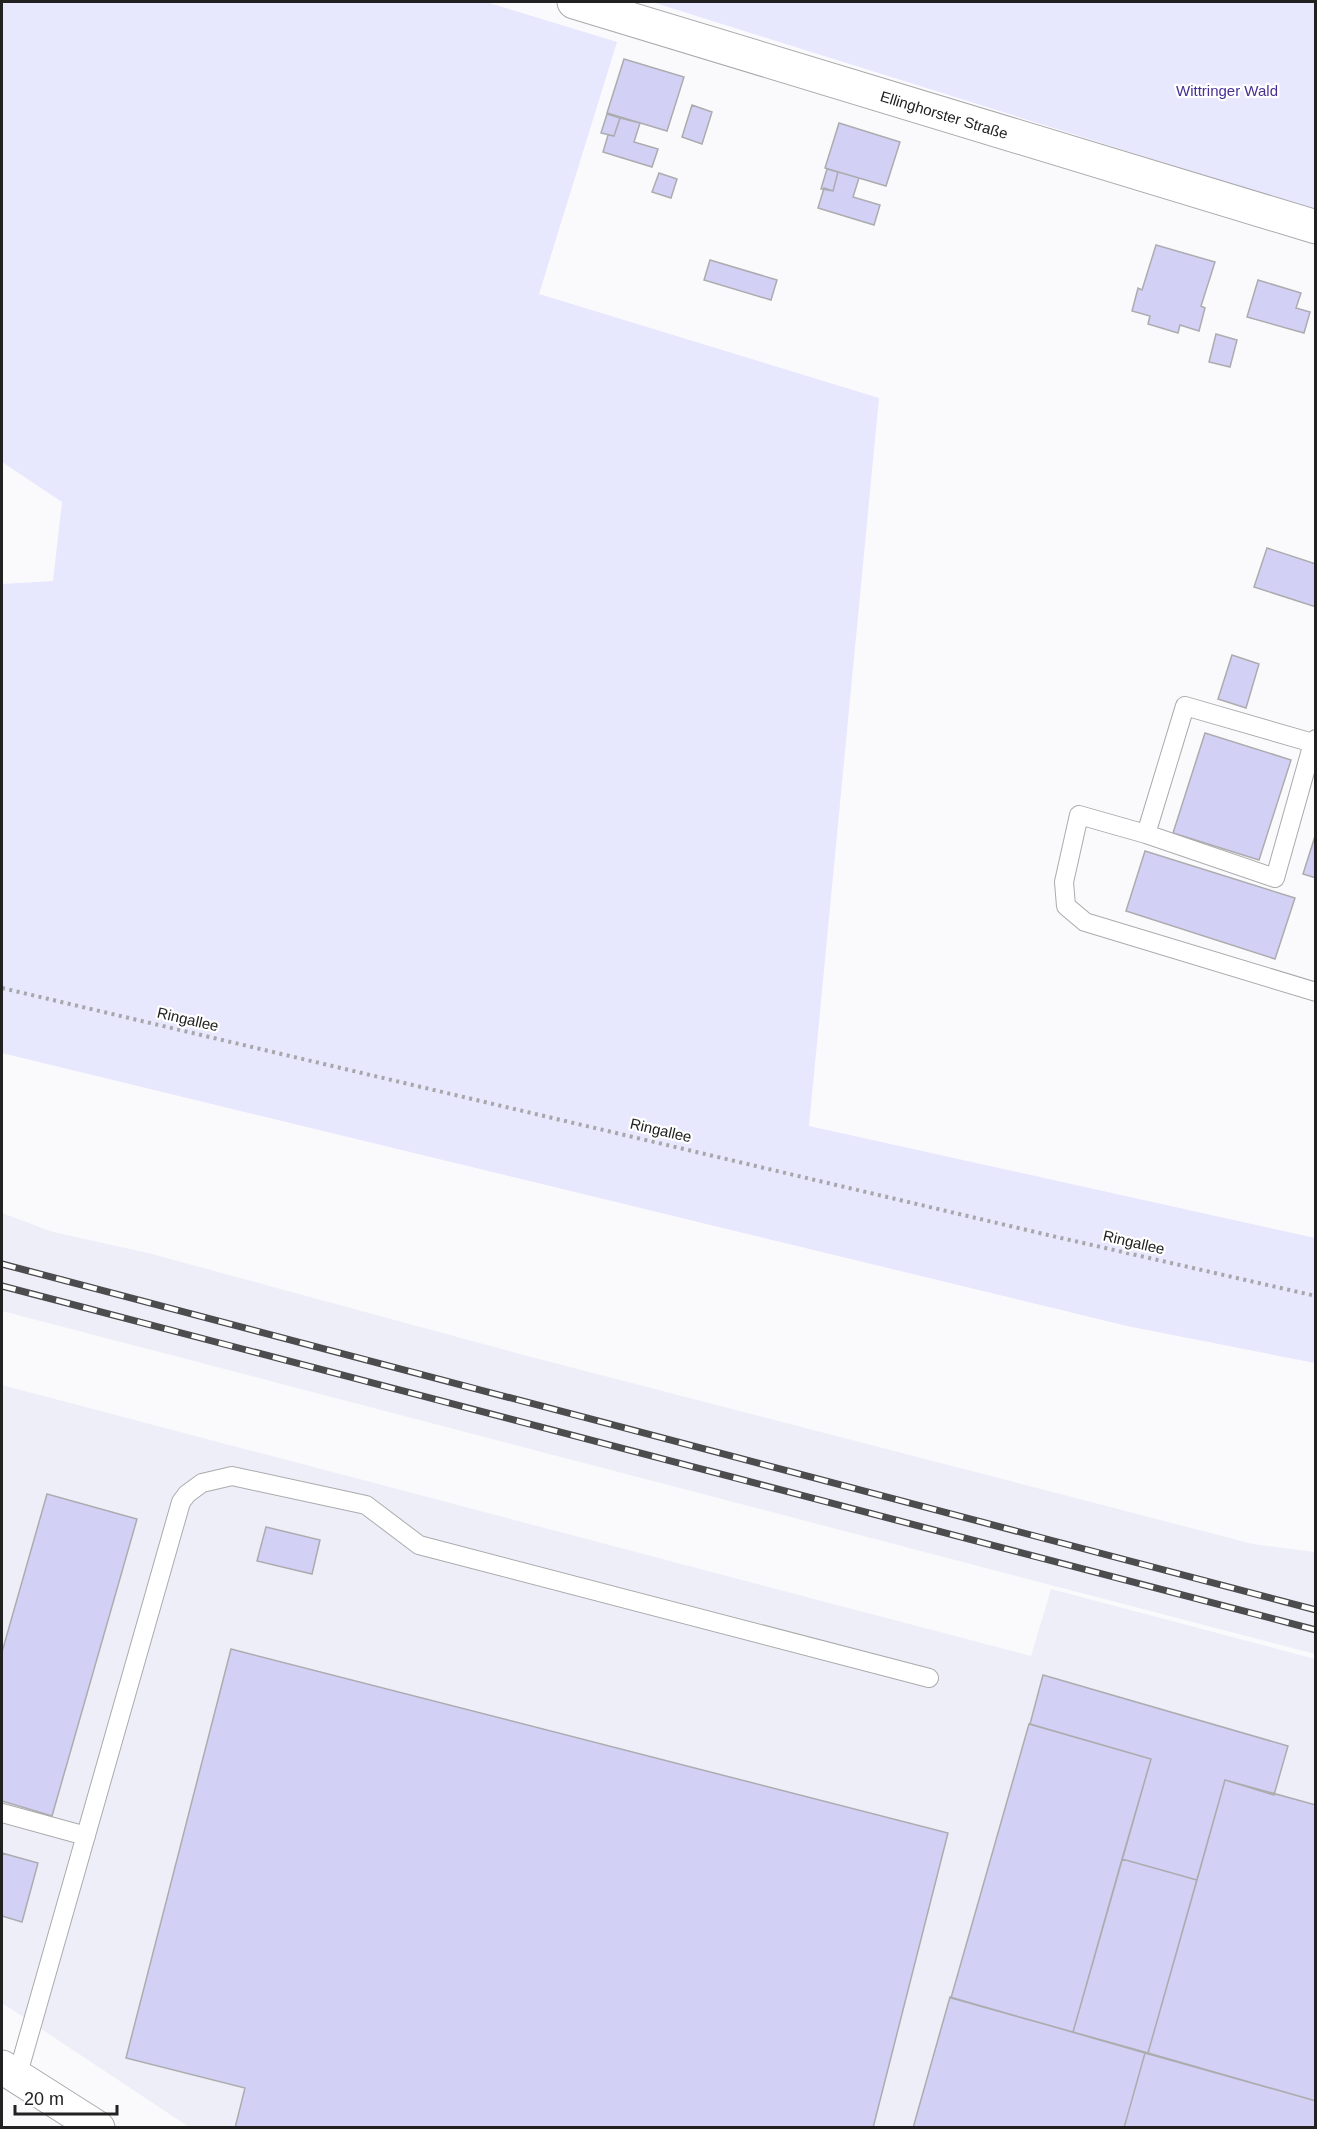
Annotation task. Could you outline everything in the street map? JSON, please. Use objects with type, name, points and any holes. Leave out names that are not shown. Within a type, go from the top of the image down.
[{"type":"street","name":"Ellinghorster Straße","points":[[574,2],[1316,227]]},
{"type":"street","points":[[9,2072],[98,2127]]},
{"type":"lane","points":[[1146,834],[1185,706],[1314,741],[1275,878],[1079,814],[1064,882],[1066,906],[1085,922],[1316,992]]},
{"type":"lane","points":[[9,2072],[86,1836],[181,1502],[187,1494],[202,1483],[232,1476],[366,1505],[419,1545],[929,1678]]},
{"type":"lane","points":[[2,1813],[86,1836]]},
{"type":"path","name":"Ringallee","points":[[2,988],[1316,1296]]},
{"type":"shaded area","points":[[2,1213],[53,1232],[152,1254],[516,1353],[1253,1544],[1315,1552],[1315,1654],[2,1311]]},
{"type":"shaded area","points":[[2,1385],[1031,1656],[1051,1589],[1315,1659],[1315,2127],[189,2127],[2,2003]]},
{"type":"green space","points":[[2,2],[486,2],[617,42],[539,294],[879,398],[809,1126],[1315,1238],[1315,1363],[1127,1326],[2,1053],[2,584],[53,581],[62,502],[2,462]]},
{"type":"green space","name":"Wittringer Wald","points":[[652,2],[1315,2],[1315,210],[1299,205]]},
{"type":"building","points":[[624,59],[684,77],[667,131],[607,113]]},
{"type":"building","points":[[692,105],[712,112],[702,144],[682,137]]},
{"type":"building","points":[[607,114],[620,118],[614,136],[601,133]]},
{"type":"building","points":[[620,118],[640,123],[634,142],[658,149],[652,167],[603,152],[608,135],[614,136]]},
{"type":"building","points":[[839,123],[900,142],[886,186],[825,168]]},
{"type":"building","points":[[827,169],[838,172],[833,191],[821,189]]},
{"type":"building","points":[[838,172],[859,178],[853,197],[880,205],[874,225],[818,208],[824,188],[833,191]]},
{"type":"building","points":[[659,173],[677,179],[671,198],[652,192]]},
{"type":"building","points":[[1156,245],[1215,262],[1201,306],[1205,308],[1199,331],[1180,325],[1178,333],[1148,324],[1150,316],[1132,311],[1138,288],[1142,290]]},
{"type":"building","points":[[710,260],[777,280],[771,300],[704,280]]},
{"type":"building","points":[[1258,280],[1301,293],[1296,308],[1310,312],[1304,333],[1247,317]]},
{"type":"building","points":[[1216,334],[1237,340],[1230,367],[1209,362]]},
{"type":"building","points":[[1267,548],[1316,564],[1316,607],[1254,587]]},
{"type":"building","points":[[1232,655],[1259,664],[1246,708],[1218,699]]},
{"type":"building","points":[[1205,733],[1291,760],[1259,860],[1173,833]]},
{"type":"building","points":[[1316,833],[1316,878],[1303,874]]},
{"type":"building","points":[[1145,851],[1295,898],[1275,959],[1126,911]]},
{"type":"building","points":[[47,1494],[137,1519],[52,1816],[2,1801],[2,1652]]},
{"type":"building","points":[[266,1527],[320,1540],[312,1574],[257,1561]]},
{"type":"building","points":[[231,1649],[948,1833],[873,2128],[235,2128],[245,2088],[126,2058]]},
{"type":"building","points":[[1043,1675],[1288,1746],[1274,1795],[1225,1780],[1197,1880],[1122,1859],[1151,1759],[1030,1724]]},
{"type":"building","points":[[1029,1724],[1151,1759],[1073,2032],[951,1998]]},
{"type":"building","points":[[1225,1780],[1316,1805],[1316,2101],[1148,2053]]},
{"type":"building","points":[[2,1853],[38,1863],[22,1922],[2,1916]]},
{"type":"building","points":[[1122,1859],[1197,1880],[1148,2053],[1073,2032]]},
{"type":"building","points":[[950,1997],[1145,2053],[1124,2128],[913,2128]]},
{"type":"building","points":[[1145,2053],[1316,2101],[1316,2128],[1124,2128]]},
{"type":"railway","points":[[2,1264],[1316,1610]]},
{"type":"railway","points":[[2,1286],[1316,1630]]}]
